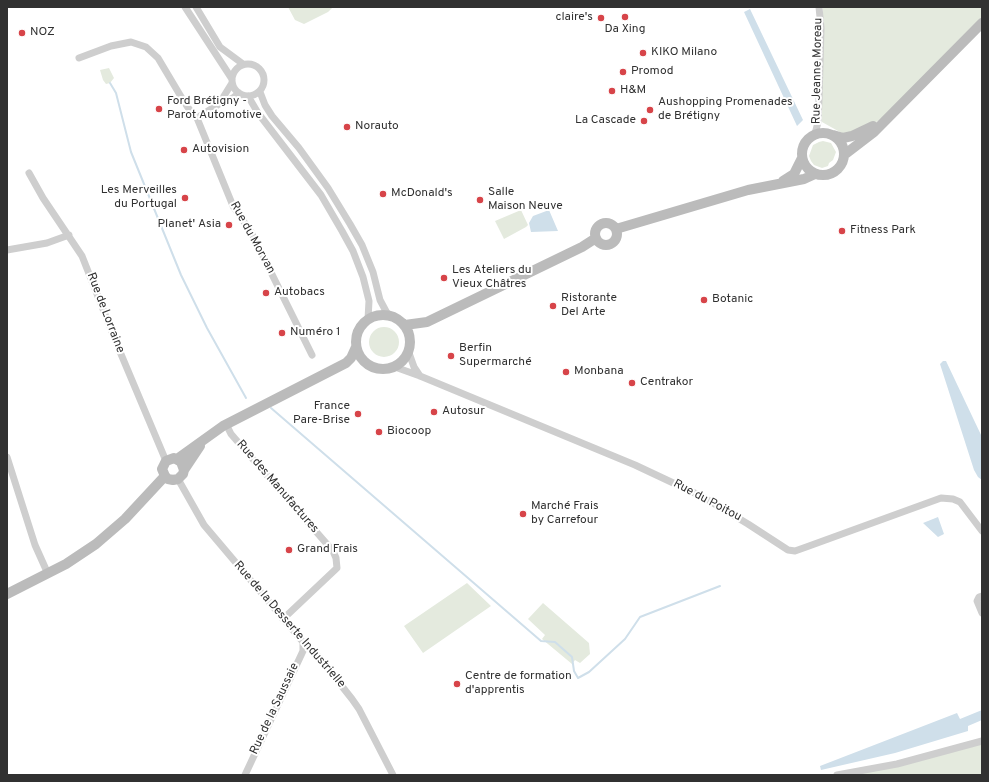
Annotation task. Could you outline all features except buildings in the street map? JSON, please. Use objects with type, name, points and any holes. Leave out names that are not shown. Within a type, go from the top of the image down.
[{"type":"street","points":[[185,7],[232,81],[233,87],[239,93],[248,96],[252,96],[260,92],[265,80],[262,70],[254,64],[243,64],[220,47],[196,7]]},
{"type":"street","name":"Rue Jeanne Moreau","points":[[815,134],[818,122],[820,100],[821,28],[819,7]]},
{"type":"street","points":[[844,155],[874,132],[982,24]]},
{"type":"street","name":"Rue du Morvan","points":[[79,58],[123,43],[131,42],[146,47],[158,58],[183,100],[193,115],[198,118],[233,206],[252,232],[312,355]]},
{"type":"street","points":[[220,104],[232,81],[235,70],[243,64]]},
{"type":"street","points":[[260,92],[265,105],[272,116],[299,148],[328,188],[350,224],[373,272],[380,300],[388,315]]},
{"type":"street","points":[[198,118],[239,93]]},
{"type":"street","points":[[248,96],[258,113],[302,169],[320,195],[353,251],[364,277],[369,301],[368,319]]},
{"type":"street","points":[[781,182],[794,174],[802,158],[803,146],[810,137],[815,134],[827,133],[843,138],[852,136],[870,128],[888,117]]},
{"type":"street","points":[[802,158],[806,167],[815,174],[821,175],[834,172],[842,162],[844,155],[841,144],[833,136]]},
{"type":"street","name":"Rue de Lorraine","points":[[30,173],[43,198],[69,235],[85,263],[118,347],[166,461]]},
{"type":"street","points":[[616,230],[748,190],[804,178],[815,174]]},
{"type":"street","points":[[610,223],[616,230],[615,240],[608,244],[598,242],[596,238],[596,230],[601,224],[610,223]]},
{"type":"street","points":[[7,250],[47,243],[69,235]]},
{"type":"street","points":[[411,337],[427,322],[596,238]]},
{"type":"street","points":[[388,315],[400,320],[405,325],[411,337],[411,345],[409,353],[403,361],[395,367],[380,369],[365,363],[356,347],[356,336],[360,326],[368,319],[374,316],[388,315]]},
{"type":"street","points":[[405,325],[427,322]]},
{"type":"street","points":[[204,439],[184,470],[183,474],[178,479],[173,480],[165,476],[162,469],[166,461],[170,459],[177,459],[204,439],[226,424],[346,363],[351,358],[356,347]]},
{"type":"street","points":[[409,353],[414,367],[420,376]]},
{"type":"street","points":[[346,363],[365,363]]},
{"type":"street","name":"Rue du Poitou","points":[[395,367],[635,465],[681,486],[731,513],[788,550],[795,551],[941,498],[953,499],[960,502],[982,531]]},
{"type":"street","name":"Rue des Manufactures","points":[[226,424],[231,434],[333,551],[336,558],[337,568],[283,619]]},
{"type":"street","points":[[7,457],[35,545],[48,574]]},
{"type":"street","points":[[177,459],[181,462],[184,470]]},
{"type":"street","points":[[7,594],[66,564],[96,544],[125,519],[165,476]]},
{"type":"street","name":"Rue de la Desserte Industrielle","points":[[178,479],[204,525],[303,642],[318,656],[352,699],[363,716],[393,775]]},
{"type":"street","points":[[982,596],[977,601],[982,613]]},
{"type":"street","name":"Rue de la Saussaie","points":[[245,775],[303,651],[303,642]]},
{"type":"street","points":[[837,775],[897,764],[982,741]]},
{"type":"shaded area","points":[[288,7],[333,7],[328,12],[304,24],[295,20]]},
{"type":"shaded area","points":[[823,7],[982,7],[982,21],[887,115],[870,126],[847,136],[822,122],[821,92]]},
{"type":"shaded area","points":[[750,9],[803,120],[797,126],[744,12]]},
{"type":"shaded area","points":[[109,68],[114,78],[110,83],[106,84],[100,70]]},
{"type":"shaded area","points":[[823,141],[831,143],[836,152],[833,160],[828,166],[822,168],[814,165],[809,156],[813,145]]},
{"type":"shaded area","points":[[521,210],[528,225],[504,239],[495,221]]},
{"type":"shaded area","points":[[549,210],[558,231],[531,232],[529,223],[533,216]]},
{"type":"shaded area","points":[[384,327],[390,328],[398,336],[398,348],[390,356],[384,357],[378,356],[370,348],[369,342],[370,336],[378,328]]},
{"type":"shaded area","points":[[943,361],[946,361],[982,437],[982,480],[978,477],[974,470],[940,364]]},
{"type":"shaded area","points":[[938,517],[944,534],[938,537],[923,523]]},
{"type":"shaded area","points":[[467,583],[491,606],[423,653],[404,626]]},
{"type":"shaded area","points":[[543,603],[589,643],[590,654],[580,663],[575,660],[572,664],[542,639],[545,635],[528,619]]},
{"type":"shaded area","points":[[982,710],[982,720],[968,726],[968,731],[895,753],[821,770],[820,766],[957,713],[960,719]]},
{"type":"shaded area","points":[[982,741],[982,775],[834,775],[897,764]]},
{"type":"waterway","points":[[110,83],[116,93],[131,152],[181,275],[207,328],[246,398]]},
{"type":"waterway","points":[[271,408],[541,641],[555,642],[572,657],[574,671],[578,678],[589,672],[625,639],[640,617],[720,586]]},
{"type":"place","name":"Da Xing","points":[[625,17]]},
{"type":"place","name":"claire's","points":[[601,18]]},
{"type":"place","name":"NOZ","points":[[22,33]]},
{"type":"place","name":"KIKO Milano","points":[[643,53]]},
{"type":"place","name":"Promod","points":[[623,72]]},
{"type":"place","name":"H&M","points":[[612,91]]},
{"type":"place","name":"Ford Brétigny - Parot Automotive","points":[[159,109]]},
{"type":"place","name":"Aushopping Promenades de Brétigny","points":[[650,110]]},
{"type":"place","name":"La Cascade","points":[[644,121]]},
{"type":"place","name":"Norauto","points":[[347,127]]},
{"type":"place","name":"Autovision","points":[[184,150]]},
{"type":"place","name":"McDonald's","points":[[383,194]]},
{"type":"place","name":"Les Merveilles du Portugal","points":[[185,198]]},
{"type":"place","name":"Salle Maison Neuve","points":[[480,200]]},
{"type":"place","name":"Planet' Asia","points":[[229,225]]},
{"type":"place","name":"Fitness Park","points":[[842,231]]},
{"type":"place","name":"Les Ateliers du Vieux Châtres","points":[[444,278]]},
{"type":"place","name":"Autobacs","points":[[266,293]]},
{"type":"place","name":"Botanic","points":[[704,300]]},
{"type":"place","name":"Ristorante Del Arte","points":[[553,306]]},
{"type":"place","name":"Numéro 1","points":[[282,333]]},
{"type":"place","name":"Berfin Supermarché","points":[[451,356]]},
{"type":"place","name":"Monbana","points":[[566,372]]},
{"type":"place","name":"Centrakor","points":[[632,383]]},
{"type":"place","name":"Autosur","points":[[434,412]]},
{"type":"place","name":"France Pare-Brise","points":[[358,414]]},
{"type":"place","name":"Biocoop","points":[[379,432]]},
{"type":"place","name":"Marché Frais by Carrefour","points":[[523,514]]},
{"type":"place","name":"Grand Frais","points":[[289,550]]},
{"type":"place","name":"Centre de formation d'apprentis","points":[[457,684]]}]
